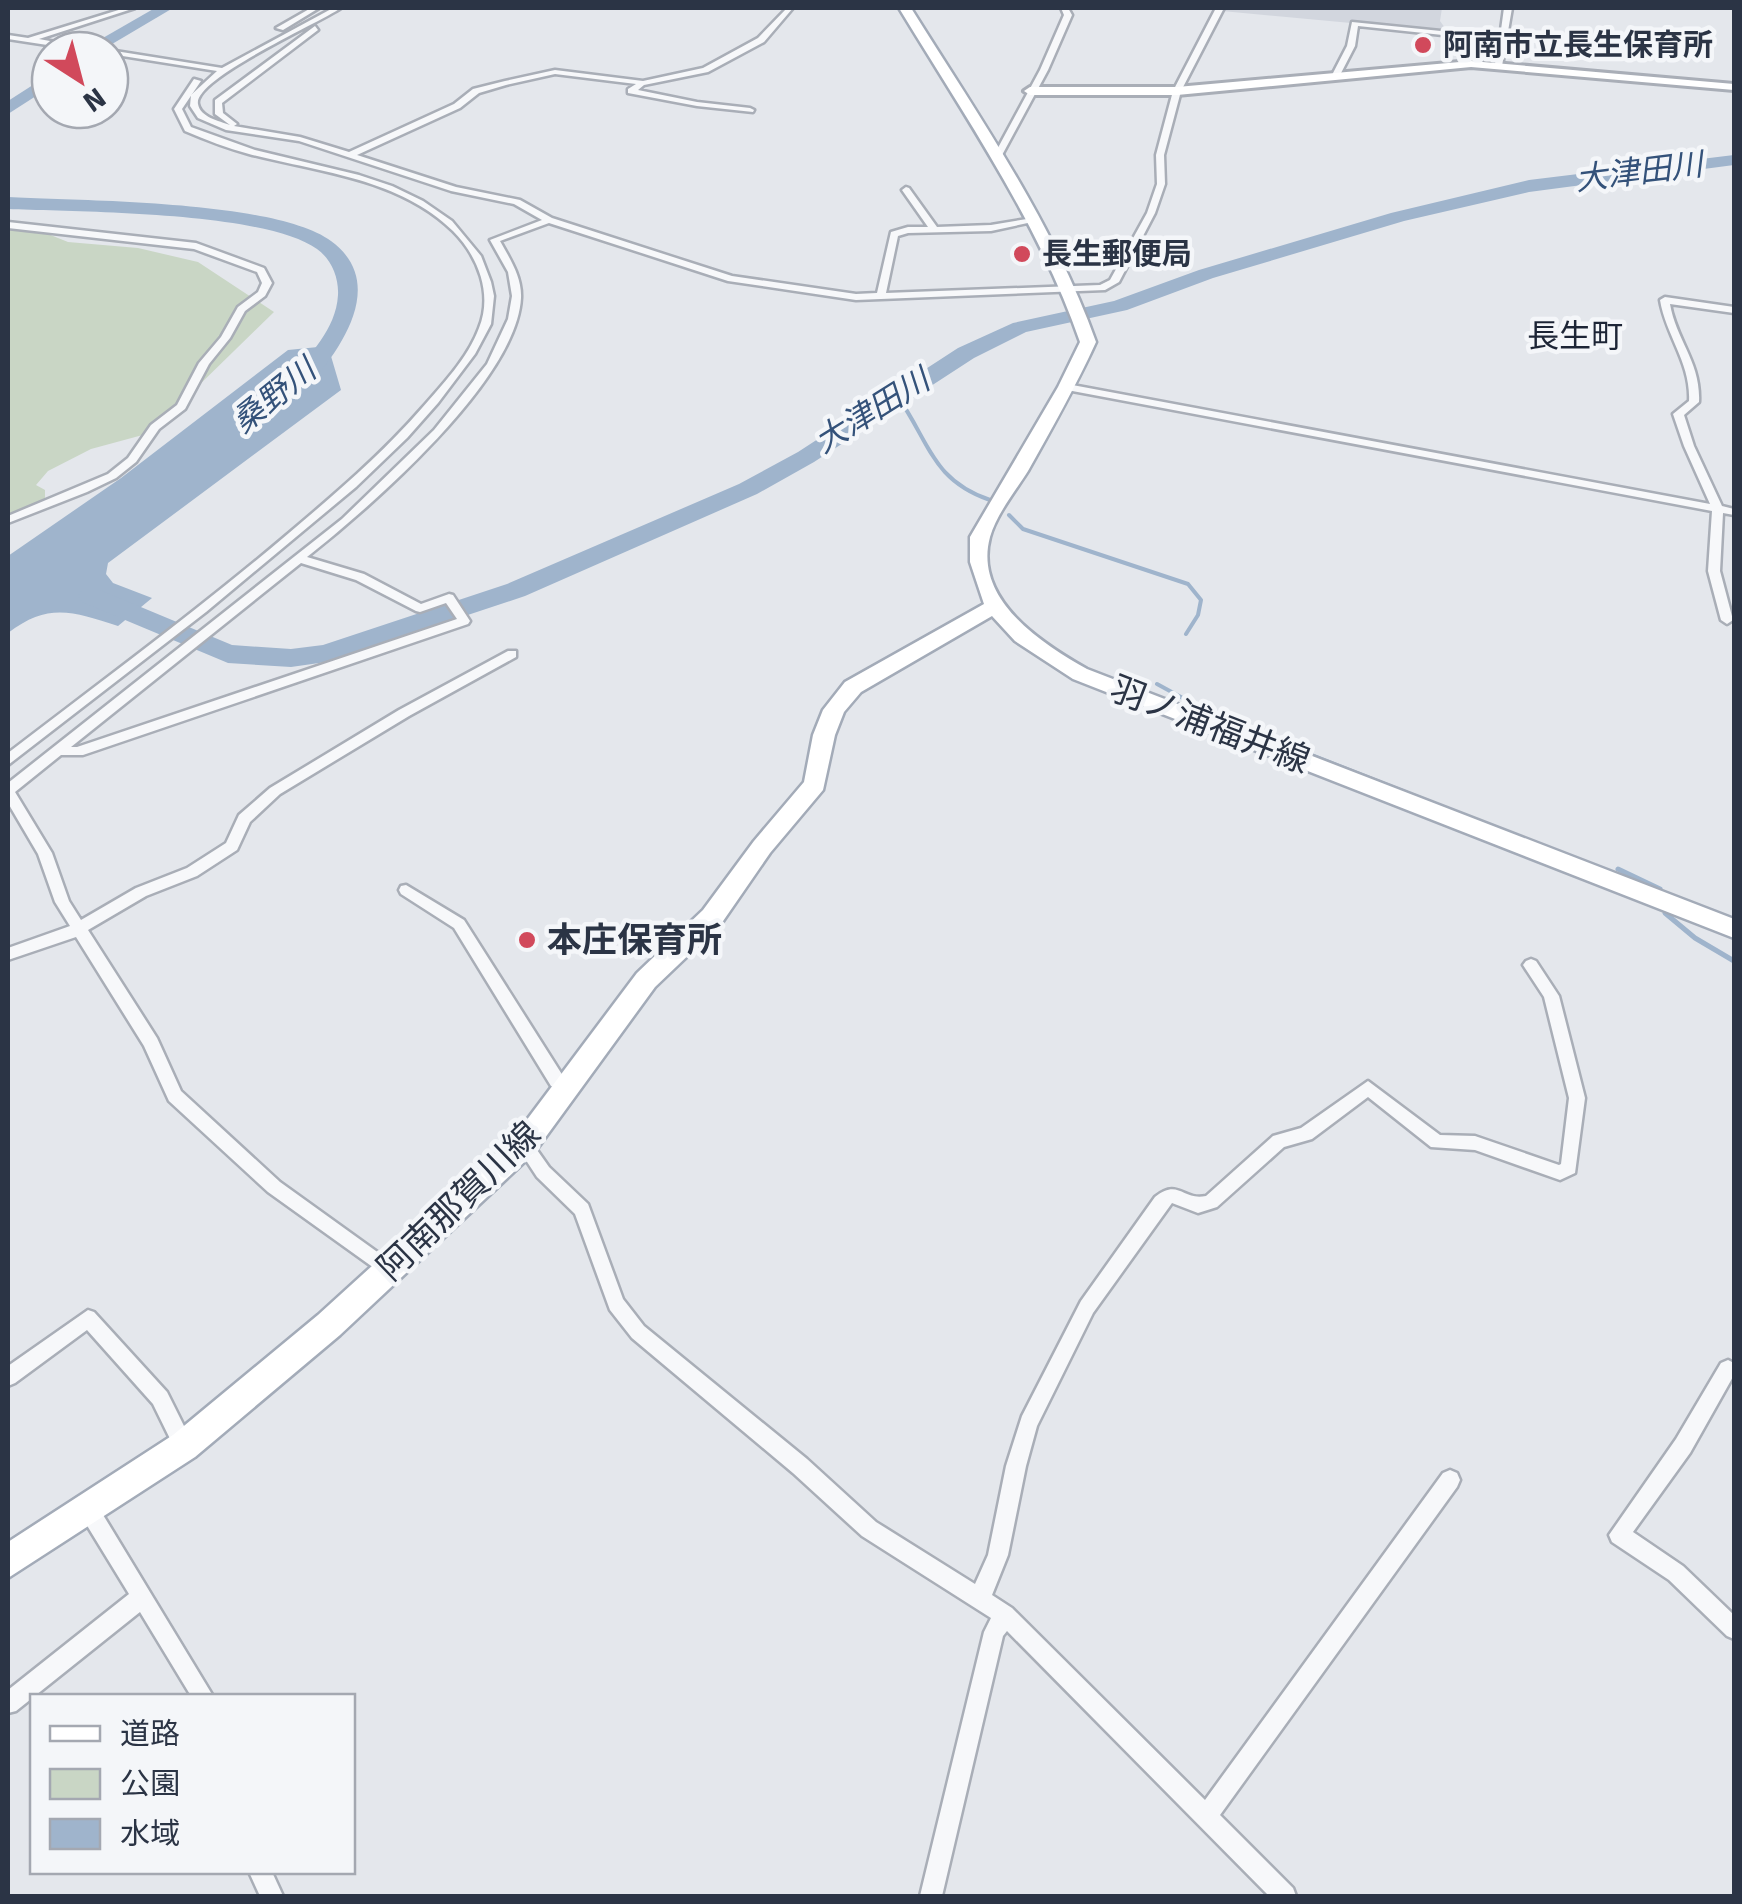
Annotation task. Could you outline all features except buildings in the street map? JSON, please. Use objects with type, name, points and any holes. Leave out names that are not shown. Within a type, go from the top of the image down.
[{"type":"main road","points":[[905,8],[997,157],[1075,307]]},
{"type":"main road","name":"羽ノ浦福井線","points":[[1075,307],[1088,342],[1084,355],[980,538],[977,562],[993,607],[1046,656],[1080,674],[1734,929]]},
{"type":"main road","name":"阿南那賀川線","points":[[8,1560],[184,1446],[329,1325],[524,1145],[646,980],[712,917],[762,847],[804,799],[818,774],[824,735],[834,710],[854,687],[993,607]]},
{"type":"street","points":[[66,30],[131,8]]},
{"type":"street","points":[[8,760],[252,572],[370,469],[430,408],[486,325],[490,297],[482,265],[448,222],[398,194],[344,172],[224,144],[188,129],[178,109],[198,80],[315,8]]},
{"type":"street","points":[[339,8],[217,69],[194,96],[194,106],[201,116],[300,139],[454,189],[517,202],[549,220],[731,279],[856,297],[1075,307],[1114,282],[1151,213],[1161,184],[1160,155],[1177,91],[1220,8]]},
{"type":"street","points":[[254,131],[226,121],[219,114],[218,102],[339,8]]},
{"type":"street","points":[[349,155],[457,106],[476,91],[505,82],[554,72],[643,82],[690,74],[737,56],[761,40],[790,8]]},
{"type":"street","points":[[997,157],[1044,70],[1068,15],[1065,8]]},
{"type":"street","points":[[1499,64],[1508,8]]},
{"type":"street","points":[[1336,75],[1351,46],[1354,24],[1501,39]]},
{"type":"street","points":[[130,55],[217,69]]},
{"type":"street","points":[[1030,91],[1177,91],[1499,64],[1734,87]]},
{"type":"street","points":[[643,82],[630,91],[750,110]]},
{"type":"street","points":[[365,160],[400,190],[398,194]]},
{"type":"street","points":[[906,190],[934,229]]},
{"type":"street","points":[[388,1270],[274,1188],[174,1096],[151,1043],[62,902],[45,853],[8,791],[300,559],[400,471],[492,365],[513,319],[517,296],[513,272],[495,240],[549,220]]},
{"type":"street","points":[[881,296],[894,234],[992,228],[1033,221]]},
{"type":"street","points":[[8,225],[196,246],[261,270],[267,283],[262,294],[241,309],[181,407],[156,427],[132,460],[84,490],[8,520]]},
{"type":"street","points":[[1726,620],[1714,571],[1718,509],[1688,446],[1678,414],[1694,402],[1696,388],[1687,351],[1675,334],[1665,300],[1734,310]]},
{"type":"street","points":[[1067,387],[1734,512]]},
{"type":"street","points":[[58,750],[78,752],[464,621],[450,600],[420,608],[360,577],[300,559]]},
{"type":"street","points":[[8,954],[80,927],[141,892],[192,872],[232,846],[244,819],[275,791],[512,654]]},
{"type":"street","points":[[406,890],[459,924],[557,1081],[569,1086]]},
{"type":"street","points":[[980,1596],[992,1578],[999,1554],[1021,1442],[1029,1423],[1093,1298],[1161,1202],[1170,1195],[1198,1205],[1211,1202],[1279,1141],[1306,1134],[1368,1088],[1437,1142],[1475,1143],[1560,1172],[1569,1168],[1576,1098],[1551,996],[1530,965]]},
{"type":"street","points":[[524,1145],[543,1172],[582,1209],[616,1304],[638,1332],[800,1466],[869,1529],[1005,1615],[1285,1896]]},
{"type":"street","points":[[8,1376],[88,1318],[160,1398],[184,1446]]},
{"type":"street","points":[[1728,1370],[1683,1446],[1619,1534],[1676,1573],[1734,1629]]},
{"type":"street","points":[[1207,1814],[1450,1480]]},
{"type":"street","points":[[87,1507],[203,1694]]},
{"type":"street","points":[[8,1704],[142,1597]]},
{"type":"street","points":[[931,1896],[994,1632],[1005,1615]]},
{"type":"shaded area","points":[[1442,8],[1440,21],[1448,32],[1222,11]]},
{"type":"green space","points":[[8,229],[43,232],[68,242],[138,248],[198,262],[274,312],[150,433],[91,449],[48,471],[36,485],[45,490],[45,504],[8,516]]},
{"type":"water","points":[[328,346],[341,390],[108,563],[106,574],[113,583],[152,598],[118,626],[74,614],[49,613],[8,633],[8,556],[121,478],[288,350]]},
{"type":"waterway","name":"桑野川","points":[[126,30],[165,8]]},
{"type":"waterway","name":"桑野川","points":[[8,109],[30,93]]},
{"type":"waterway","name":"大津田川","points":[[91,596],[228,654],[291,658],[326,653],[516,590],[748,489],[806,457],[966,353],[1020,327],[1120,306],[1206,274],[1398,217],[1529,186],[1734,160]]},
{"type":"waterway","name":"桑野川","points":[[8,203],[219,216],[298,232],[323,244],[339,259],[347,276],[345,314],[326,350],[301,380]]},
{"type":"waterway","points":[[898,397],[944,471],[971,492],[990,500]]},
{"type":"waterway","points":[[1009,515],[1023,529],[1188,584],[1201,600],[1198,615],[1186,634]]},
{"type":"waterway","points":[[1157,684],[1225,721],[1474,819]]},
{"type":"waterway","points":[[1618,869],[1660,889]]},
{"type":"waterway","points":[[1665,913],[1695,938],[1734,961]]},
{"type":"place","name":"阿南市立長生保育所","points":[[1423,45]]},
{"type":"place","name":"長生郵便局","points":[[1022,254]]},
{"type":"place","name":"本庄保育所","points":[[527,940]]},
{"type":"district","name":"長生町","points":[[1575,336]]}]
